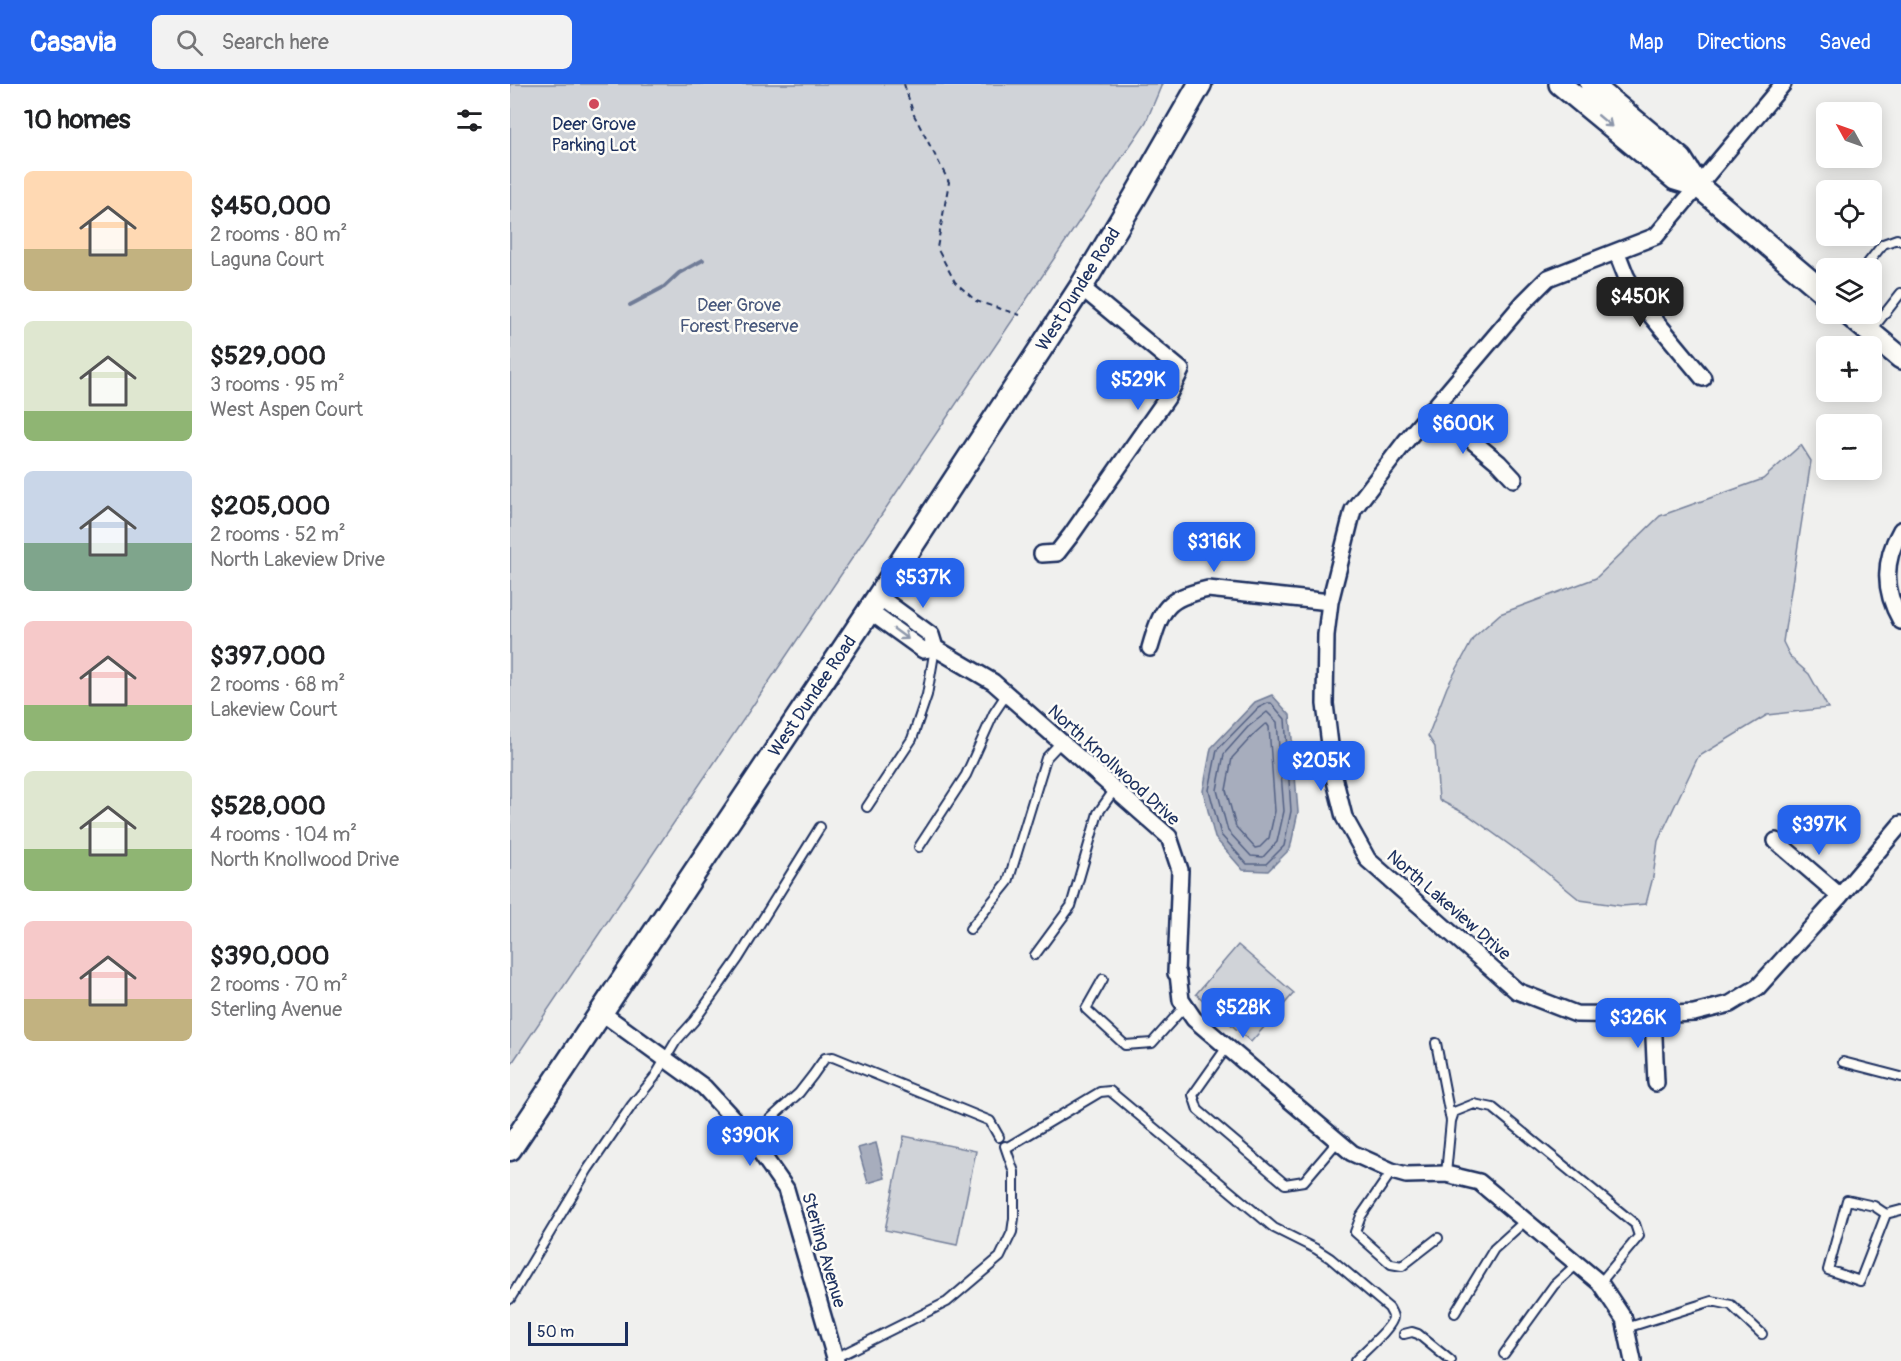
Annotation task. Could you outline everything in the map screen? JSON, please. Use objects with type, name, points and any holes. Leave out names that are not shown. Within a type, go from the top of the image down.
[{"type":"main road","name":"West Dundee Road","points":[[510,1149],[1081,287],[1136,197],[1200,84]]},
{"type":"main road","points":[[1560,84],[1675,179],[1698,186]]},
{"type":"main road","points":[[1591,84],[1681,159],[1698,186],[1816,287]]},
{"type":"main road","points":[[1860,324],[1901,358]]},
{"type":"street","name":"North Lakeview Drive","points":[[1783,84],[1656,236],[1548,278],[1524,302],[1433,408],[1353,510],[1330,602],[1326,635],[1325,704],[1334,777],[1344,818],[1368,860],[1517,991],[1576,1014],[1694,1013],[1730,1004],[1758,987],[1901,824]]},
{"type":"street","points":[[1617,253],[1626,276],[1644,307],[1703,378]]},
{"type":"street","points":[[1042,554],[1057,553],[1071,535],[1167,398],[1182,370],[1081,287]]},
{"type":"street","points":[[1433,408],[1499,463],[1514,479]]},
{"type":"street","points":[[1901,530],[1892,545],[1886,574],[1892,605],[1901,621]]},
{"type":"street","points":[[1150,648],[1157,623],[1166,608],[1177,598],[1191,593],[1208,589],[1330,602]]},
{"type":"street","name":"North Knollwood Drive","points":[[873,603],[923,650],[935,648],[993,682],[1169,837],[1180,870],[1176,973],[1178,974],[1180,1000],[1194,1018],[1352,1153],[1392,1171],[1406,1174],[1446,1174],[1479,1182],[1599,1283],[1624,1319],[1633,1361]]},
{"type":"street","points":[[1776,841],[1840,896]]},
{"type":"street","name":"Sterling Avenue","points":[[602,1013],[704,1088],[750,1137],[786,1189],[836,1360]]},
{"type":"street","points":[[1653,1015],[1656,1083]]},
{"type":"lane","points":[[1872,258],[1883,244],[1897,238],[1901,242]]},
{"type":"lane","points":[[1870,332],[1901,293]]},
{"type":"lane","points":[[867,807],[912,739],[927,695],[935,648]]},
{"type":"lane","points":[[919,847],[966,775],[994,713],[1006,694]]},
{"type":"lane","points":[[970,929],[1008,882],[1046,758],[1061,742]]},
{"type":"lane","points":[[1035,955],[1071,906],[1098,813],[1115,789]]},
{"type":"lane","points":[[510,1299],[588,1169],[676,1041],[694,1021],[738,959],[820,827]]},
{"type":"lane","points":[[1103,980],[1086,1009],[1125,1045],[1152,1043],[1185,1006]]},
{"type":"lane","points":[[1436,1043],[1451,1121],[1446,1174]]},
{"type":"lane","points":[[1227,1047],[1193,1095],[1198,1110],[1276,1177],[1285,1184],[1304,1181],[1338,1141]]},
{"type":"lane","points":[[750,1137],[799,1093],[825,1058],[833,1057],[990,1121],[999,1137]]},
{"type":"lane","points":[[1844,1062],[1901,1077]]},
{"type":"lane","points":[[836,1360],[947,1302],[1000,1257],[1012,1232],[1014,1218],[1014,1172],[1005,1147],[1100,1092],[1110,1091],[1274,1228],[1330,1258],[1389,1308],[1393,1316],[1392,1320],[1375,1342],[1355,1361]]},
{"type":"lane","points":[[1451,1121],[1455,1112],[1474,1104],[1493,1108],[1635,1224],[1639,1236],[1599,1283]]},
{"type":"lane","points":[[1392,1171],[1361,1216],[1356,1232],[1391,1264],[1402,1266],[1438,1238]]},
{"type":"lane","points":[[1886,1214],[1860,1281],[1828,1270],[1847,1200],[1874,1206],[1886,1214],[1901,1210]]},
{"type":"lane","points":[[1455,1313],[1494,1249],[1525,1221]]},
{"type":"lane","points":[[1504,1354],[1554,1285],[1577,1264]]},
{"type":"lane","points":[[1626,1328],[1712,1301],[1731,1305],[1762,1334]]},
{"type":"lane","points":[[1404,1334],[1412,1332],[1418,1334],[1451,1361]]},
{"type":"path","points":[[904,84],[914,115],[949,182],[937,248],[955,282],[976,301],[1020,315]]},
{"type":"green space","name":"Deer Grove Forest Preserve","points":[[510,84],[1162,84],[1146,122],[510,1066]]},
{"type":"green space","points":[[1801,445],[1811,461],[1783,642],[1791,658],[1809,674],[1828,708],[1767,715],[1698,757],[1658,841],[1653,877],[1646,904],[1622,906],[1580,900],[1536,864],[1468,815],[1439,800],[1435,747],[1428,736],[1447,687],[1474,637],[1500,614],[1596,578],[1660,516],[1763,479]]},
{"type":"green space","points":[[1238,945],[1294,993],[1251,1042],[1196,994]]},
{"type":"green space","points":[[904,1136],[976,1151],[957,1245],[885,1230]]},
{"type":"water","points":[[1272,695],[1290,715],[1298,812],[1290,849],[1268,871],[1243,870],[1215,838],[1203,791],[1211,748],[1255,702]]},
{"type":"water","points":[[876,1143],[885,1178],[868,1183],[858,1148]]},
{"type":"waterway","points":[[630,305],[664,287],[679,273],[703,260]]},
{"type":"place","name":"Deer Grove Parking Lot","points":[[594,104]]}]
